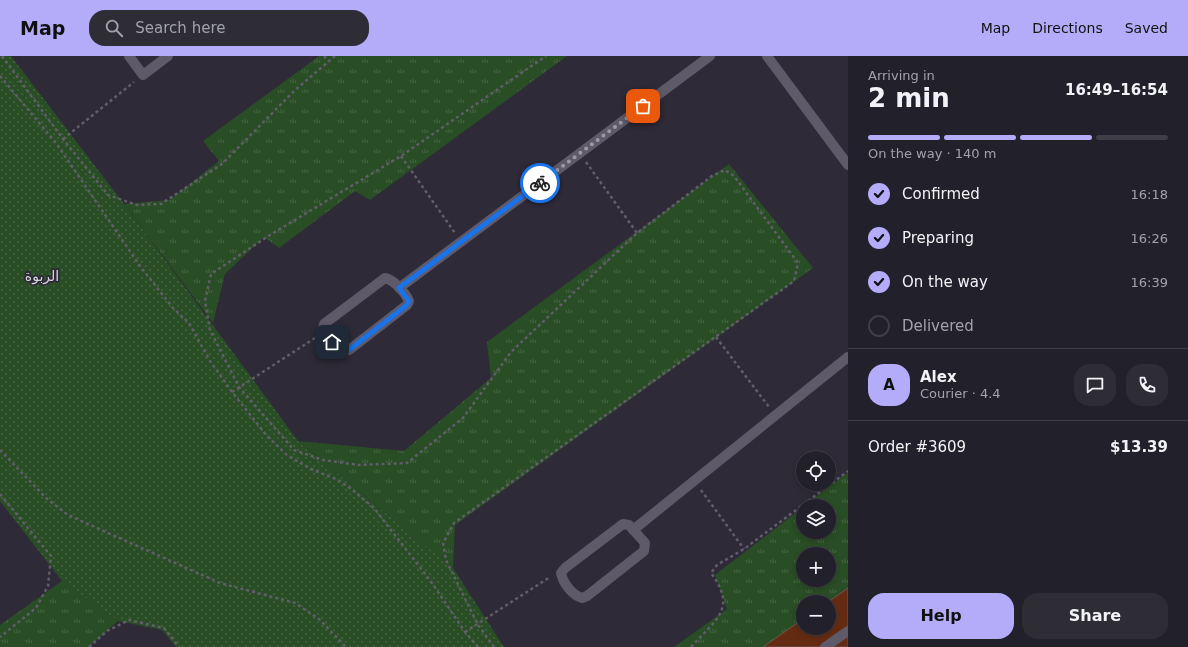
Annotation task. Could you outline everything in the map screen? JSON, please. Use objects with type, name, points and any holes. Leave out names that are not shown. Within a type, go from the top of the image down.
[{"type":"street","points":[[129,56],[142,75],[168,56]]},
{"type":"street","points":[[399,288],[710,56]]},
{"type":"street","points":[[767,56],[848,165]]},
{"type":"street","points":[[385,278],[391,279],[409,301],[407,305],[349,350],[339,351],[324,333],[322,328],[324,324],[378,281],[385,278]]},
{"type":"street","points":[[633,530],[848,357]]},
{"type":"street","points":[[622,524],[629,525],[645,543],[644,552],[587,596],[582,598],[576,596],[562,579],[561,574],[565,568],[616,527],[622,524]]},
{"type":"street","points":[[825,647],[848,630]]},
{"type":"path","points":[[2,56],[63,138],[108,195],[137,205],[161,204],[222,164],[294,91],[335,56]]},
{"type":"path","points":[[324,56],[328,61]]},
{"type":"path","points":[[494,647],[478,625],[446,560],[443,543],[454,523],[794,281],[798,271],[798,263],[734,176],[725,170],[712,176],[637,232],[511,352],[463,418],[407,463],[359,465],[323,460],[294,450],[239,387],[210,330],[205,301],[211,274],[270,235],[401,156],[546,56]]},
{"type":"path","points":[[63,138],[142,75]]},
{"type":"path","points":[[0,76],[56,143],[140,266],[173,308],[189,323],[210,361],[232,392],[267,436],[287,455],[310,469],[344,484],[374,508],[432,583],[465,632],[478,647]]},
{"type":"path","points":[[580,153],[637,232]]},
{"type":"path","points":[[401,156],[461,242]]},
{"type":"path","points":[[232,392],[324,333]]},
{"type":"path","points":[[716,337],[776,415]]},
{"type":"path","points":[[0,450],[46,498],[68,515],[220,583],[295,603],[319,619],[346,647]]},
{"type":"path","points":[[691,647],[718,617],[723,606],[723,593],[711,573],[717,565],[744,549],[848,471]]},
{"type":"path","points":[[694,481],[744,549]]},
{"type":"path","points":[[0,494],[51,556],[48,586],[36,608],[0,636]]},
{"type":"path","points":[[465,632],[565,568]]},
{"type":"path","points":[[89,647],[107,631],[130,620],[164,628],[179,647]]},
{"type":"green space","points":[[0,56],[11,56],[124,204],[298,441],[453,568],[504,647],[176,647],[162,630],[118,621],[62,581],[0,501]]},
{"type":"green space","points":[[319,56],[567,56],[370,200],[355,191],[279,248],[264,237],[225,274],[213,323],[124,204],[169,200],[219,161],[203,141]]},
{"type":"green space","points":[[729,164],[813,268],[455,525],[453,568],[298,441],[404,451],[491,378],[487,342]]},
{"type":"green space","points":[[848,472],[848,604],[836,603],[836,595],[796,595],[796,635],[800,635],[796,647],[674,647],[727,609],[715,575],[796,512],[796,539],[836,539],[836,499],[813,499],[823,491],[836,491],[836,481]]},
{"type":"green space","points":[[62,581],[118,621],[89,647],[0,647],[0,625]]},
{"type":"building","points":[[848,588],[848,647],[763,647],[796,624],[796,635],[836,635],[836,596]]},
{"type":"way so far","points":[[540,183],[643,106]]},
{"type":"district","name":"الربوة","points":[[42,276]]},
{"type":"route","points":[[332,342],[339,351],[344,352],[349,350],[407,305],[409,301],[399,288],[540,183]]}]
